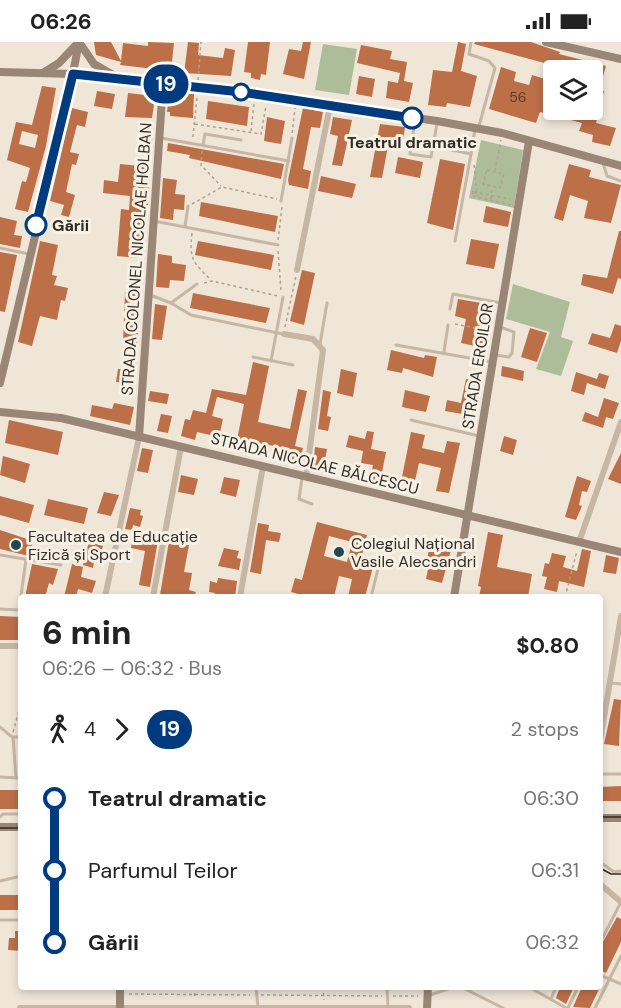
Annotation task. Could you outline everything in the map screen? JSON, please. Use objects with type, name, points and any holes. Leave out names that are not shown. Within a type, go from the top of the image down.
[{"type":"main road","points":[[43,73],[59,63],[79,42]]},
{"type":"main road","points":[[0,383],[79,42]]},
{"type":"main road","points":[[79,42],[94,64],[122,79]]},
{"type":"main road","points":[[546,42],[621,59]]},
{"type":"main road","points":[[0,72],[73,74],[197,87],[437,121],[502,133],[621,166]]},
{"type":"main road","name":"STRADA COLONEL NICOLAE HOLBAN","points":[[139,437],[163,84]]},
{"type":"main road","name":"STRADA EROILOR","points":[[454,594],[530,141]]},
{"type":"main road","name":"STRADA NICOLAE BĂLCESCU","points":[[0,412],[61,418],[621,552]]},
{"type":"main road","points":[[603,818],[621,818]]},
{"type":"main road","points":[[0,827],[18,827]]},
{"type":"main road","points":[[120,991],[120,1007]]},
{"type":"main road","points":[[427,1008],[428,991]]},
{"type":"street","points":[[297,270],[330,106]]},
{"type":"street","points":[[284,334],[313,339],[320,344],[323,359],[304,476]]},
{"type":"street","points":[[579,542],[621,422]]},
{"type":"street","points":[[106,594],[139,437]]},
{"type":"street","points":[[154,594],[181,447]]},
{"type":"street","points":[[241,594],[263,466]]},
{"type":"street","points":[[603,722],[621,616]]},
{"type":"street","points":[[0,646],[18,646]]},
{"type":"street","points":[[603,887],[621,902]]},
{"type":"street","points":[[20,1008],[196,1006],[410,1008]]},
{"type":"lane","points":[[455,240],[477,128],[495,68],[489,61],[469,54],[471,42]]},
{"type":"lane","points":[[415,118],[410,154],[431,157],[437,121]]},
{"type":"lane","points":[[203,145],[205,134],[241,141]]},
{"type":"lane","points":[[160,137],[289,161]]},
{"type":"lane","points":[[281,201],[292,138]]},
{"type":"lane","points":[[433,146],[471,154]]},
{"type":"lane","points":[[602,161],[607,176],[621,181]]},
{"type":"lane","points":[[185,226],[188,206]]},
{"type":"lane","points":[[153,220],[278,244]]},
{"type":"lane","points":[[0,248],[29,254]]},
{"type":"lane","points":[[171,303],[197,284]]},
{"type":"lane","points":[[450,309],[453,294],[502,303]]},
{"type":"lane","points":[[148,295],[171,303],[191,315],[284,334]]},
{"type":"lane","points":[[271,361],[283,297]]},
{"type":"lane","points":[[320,344],[327,303]]},
{"type":"lane","points":[[444,352],[448,325]]},
{"type":"lane","points":[[396,345],[493,358],[509,357],[515,335],[513,330],[497,329]]},
{"type":"lane","points":[[253,357],[293,365]]},
{"type":"lane","points":[[411,420],[481,437]]},
{"type":"lane","points":[[304,476],[299,499],[312,504]]},
{"type":"lane","points":[[0,555],[61,565]]},
{"type":"lane","points":[[22,594],[26,559]]},
{"type":"lane","points":[[372,594],[380,565]]},
{"type":"lane","points":[[0,609],[18,610]]},
{"type":"lane","points":[[609,683],[621,684]]},
{"type":"lane","points":[[0,727],[13,737],[18,737]]},
{"type":"lane","points":[[0,777],[15,778],[13,737]]},
{"type":"lane","points":[[603,774],[621,774]]},
{"type":"lane","points":[[0,817],[3,814],[18,814]]},
{"type":"lane","points":[[603,864],[614,872],[621,871]]},
{"type":"lane","points":[[0,881],[18,877]]},
{"type":"lane","points":[[603,937],[621,902]]},
{"type":"lane","points":[[0,920],[18,920]]},
{"type":"lane","points":[[596,1008],[621,956]]},
{"type":"lane","points":[[603,976],[621,984]]},
{"type":"lane","points":[[256,990],[258,1007]]},
{"type":"lane","points":[[387,990],[388,1007]]},
{"type":"lane","points":[[472,990],[503,1008]]},
{"type":"lane","points":[[535,990],[567,1008],[576,990]]},
{"type":"lane","points":[[551,999],[555,990]]},
{"type":"path","points":[[192,143],[201,42]]},
{"type":"path","points":[[251,132],[255,94]]},
{"type":"path","points":[[195,124],[261,134],[267,96]]},
{"type":"path","points":[[292,138],[296,101]]},
{"type":"path","points":[[495,172],[502,133]]},
{"type":"path","points":[[203,145],[201,165],[222,187],[281,201],[282,215],[278,244],[279,284],[283,297]]},
{"type":"path","points":[[471,154],[477,197]]},
{"type":"path","points":[[487,170],[495,172],[504,174],[500,188],[483,184],[487,170]]},
{"type":"path","points":[[188,206],[222,187]]},
{"type":"path","points":[[490,200],[492,187]]},
{"type":"path","points":[[473,191],[491,195],[518,204],[472,196],[473,191]]},
{"type":"path","points":[[193,228],[190,252],[193,262],[212,281]]},
{"type":"path","points":[[284,334],[297,270]]},
{"type":"path","points":[[197,284],[212,281],[291,298]]},
{"type":"path","points":[[448,325],[497,329]]},
{"type":"path","points":[[566,594],[579,542]]},
{"type":"path","points":[[13,737],[18,716]]},
{"type":"path","points":[[194,990],[196,1006]]},
{"type":"path","points":[[323,990],[325,1007]]},
{"type":"path","points":[[120,991],[324,996],[388,996],[428,991]]},
{"type":"green space","points":[[323,44],[357,49],[349,95],[315,90]]},
{"type":"green space","points":[[481,140],[523,150],[514,208],[469,198]]},
{"type":"green space","points":[[513,284],[570,302],[561,337],[573,341],[561,376],[536,369],[550,332],[506,319]]},
{"type":"building","points":[[94,42],[111,42],[121,61],[123,43],[148,46],[148,42],[174,43],[171,71],[120,65],[121,62],[96,55]]},
{"type":"building","points":[[188,42],[199,43],[198,55],[223,58],[225,48],[235,50],[231,76],[184,73]]},
{"type":"building","points":[[248,42],[270,42],[266,75],[261,74],[260,80],[251,78],[251,73],[244,72]]},
{"type":"building","points":[[303,42],[311,42],[304,79],[283,74],[289,49],[301,51]]},
{"type":"building","points":[[458,42],[466,44],[461,71],[477,76],[470,107],[447,103],[446,107],[428,105],[433,70],[452,72]]},
{"type":"building","points":[[475,42],[531,42],[560,52],[559,54],[582,60],[543,60],[543,63],[474,44]]},
{"type":"building","points":[[361,45],[392,51],[390,59],[407,62],[404,81],[413,83],[409,102],[386,98],[388,81],[398,83],[400,73],[357,63]]},
{"type":"building","points":[[501,67],[516,72],[514,81],[529,85],[532,75],[543,78],[543,113],[540,112],[536,123],[489,109]]},
{"type":"building","points":[[359,76],[375,79],[372,97],[356,94]]},
{"type":"building","points":[[42,86],[56,88],[46,146],[28,212],[15,209],[22,181],[26,182],[30,168],[7,160],[16,122],[32,125]],"holes":[[[22,131],[38,135],[35,148],[19,144]]]},
{"type":"building","points":[[146,90],[156,91],[152,118],[125,117],[128,93],[145,95]]},
{"type":"building","points":[[97,91],[115,94],[112,109],[94,106]]},
{"type":"building","points":[[169,93],[194,94],[193,118],[170,116],[170,112],[167,112]]},
{"type":"building","points":[[208,101],[249,107],[247,126],[206,119]]},
{"type":"building","points":[[72,108],[88,112],[85,127],[77,125],[70,152],[79,154],[76,165],[72,164],[66,192],[75,195],[69,217],[61,215],[64,205],[50,201]]},
{"type":"building","points":[[303,108],[323,112],[320,128],[311,127],[303,169],[311,171],[308,189],[289,185],[288,180]]},
{"type":"building","points":[[267,117],[285,121],[281,144],[264,141]]},
{"type":"building","points":[[333,117],[352,120],[342,166],[332,165],[338,136],[330,134]]},
{"type":"building","points":[[571,120],[597,120],[596,123],[616,128],[610,146],[592,142],[593,135],[579,131],[582,123]]},
{"type":"building","points":[[380,124],[405,127],[402,148],[388,146],[382,178],[370,177]]},
{"type":"building","points":[[168,143],[284,164],[281,179],[167,151]]},
{"type":"building","points":[[398,157],[423,162],[420,178],[395,173]]},
{"type":"building","points":[[440,159],[465,164],[453,230],[427,223]]},
{"type":"building","points":[[120,164],[150,167],[148,205],[146,205],[143,233],[140,232],[137,258],[117,256],[121,209],[129,210],[130,196],[103,193],[104,180],[118,182]]},
{"type":"building","points":[[569,164],[591,170],[589,177],[621,185],[611,223],[584,218],[588,201],[570,195],[563,221],[554,218]]},
{"type":"building","points":[[321,176],[356,184],[352,198],[318,191]]},
{"type":"building","points":[[163,178],[177,180],[175,194],[185,195],[184,210],[174,209],[173,220],[160,218]]},
{"type":"building","points":[[201,202],[278,216],[275,232],[199,216]]},
{"type":"building","points":[[486,206],[511,212],[508,227],[483,222]]},
{"type":"building","points":[[0,217],[17,221],[14,235],[22,236],[20,248],[0,244]]},
{"type":"building","points":[[619,231],[621,231],[621,279],[618,278],[613,294],[581,285],[583,274],[607,278]]},
{"type":"building","points":[[471,239],[499,244],[494,269],[466,264]]},
{"type":"building","points":[[40,241],[58,245],[52,275],[57,276],[54,285],[68,288],[65,301],[61,300],[57,320],[40,316],[32,346],[18,342]]},
{"type":"building","points":[[198,241],[274,255],[271,270],[195,255]]},
{"type":"building","points":[[0,252],[17,255],[5,312],[0,311]]},
{"type":"building","points":[[158,254],[172,256],[172,263],[186,265],[184,281],[170,280],[169,288],[156,287]]},
{"type":"building","points":[[302,270],[315,273],[304,325],[290,321]]},
{"type":"building","points":[[125,292],[141,294],[137,344],[123,343]]},
{"type":"building","points":[[193,293],[270,308],[266,323],[190,308]]},
{"type":"building","points":[[458,299],[487,304],[482,331],[487,333],[484,348],[461,343],[466,319],[455,316]]},
{"type":"building","points":[[155,304],[167,306],[162,340],[152,339]]},
{"type":"building","points":[[615,324],[621,326],[621,341],[617,353],[588,344],[592,333],[610,338]]},
{"type":"building","points":[[530,328],[547,333],[537,362],[521,357]]},
{"type":"building","points":[[391,350],[424,358],[425,355],[437,357],[433,377],[403,368],[402,373],[387,370]]},
{"type":"building","points":[[253,362],[269,366],[258,422],[290,429],[298,389],[307,391],[295,446],[303,448],[299,466],[284,463],[287,448],[237,440],[244,404],[217,397],[212,416],[223,419],[219,437],[197,432],[195,440],[181,436],[185,419],[190,420],[193,410],[206,413],[212,389],[246,395]]},
{"type":"building","points":[[502,366],[524,371],[523,381],[501,376]]},
{"type":"building","points":[[118,369],[134,371],[132,384],[116,382]]},
{"type":"building","points":[[341,369],[357,373],[353,397],[337,393]]},
{"type":"building","points":[[576,372],[597,379],[599,373],[609,376],[605,389],[587,383],[584,395],[571,391]]},
{"type":"building","points":[[466,379],[476,381],[473,401],[477,402],[474,416],[445,411],[447,400],[461,403]]},
{"type":"building","points":[[323,390],[331,392],[327,416],[331,417],[328,431],[318,429]]},
{"type":"building","points":[[405,390],[430,396],[426,412],[402,407]]},
{"type":"building","points":[[150,391],[169,394],[167,404],[148,401]]},
{"type":"building","points":[[604,398],[619,403],[613,419],[606,417],[603,428],[582,421],[585,412],[598,417]]},
{"type":"building","points":[[114,403],[134,407],[130,425],[90,416],[92,405],[112,409]]},
{"type":"building","points":[[161,414],[172,416],[168,433],[157,431]]},
{"type":"building","points":[[9,420],[63,432],[58,455],[5,443]]},
{"type":"building","points":[[367,431],[374,432],[371,449],[386,452],[380,483],[370,481],[373,465],[361,463],[363,451],[346,447],[349,435],[365,439]]},
{"type":"building","points":[[411,432],[425,435],[422,448],[444,453],[447,441],[460,443],[449,493],[436,491],[441,468],[419,463],[414,485],[401,482]]},
{"type":"building","points":[[504,436],[517,440],[513,455],[500,451]]},
{"type":"building","points":[[315,447],[327,449],[323,470],[313,468]]},
{"type":"building","points":[[142,448],[153,450],[148,473],[137,471]]},
{"type":"building","points":[[621,453],[621,484],[608,479]]},
{"type":"building","points":[[3,456],[30,464],[25,483],[0,475]]},
{"type":"building","points":[[181,475],[198,479],[194,495],[178,492]]},
{"type":"building","points":[[577,476],[591,481],[587,492],[582,491],[579,505],[582,506],[576,520],[565,517]]},
{"type":"building","points":[[224,477],[240,480],[236,497],[220,493]]},
{"type":"building","points":[[104,492],[119,495],[111,516],[97,513]]},
{"type":"building","points":[[0,496],[34,505],[29,523],[0,515]]},
{"type":"building","points":[[48,499],[88,508],[84,524],[44,515]]},
{"type":"building","points":[[130,508],[141,510],[140,515],[143,516],[140,527],[133,525],[132,530],[125,529]]},
{"type":"building","points":[[317,522],[367,535],[360,564],[373,567],[366,594],[349,594],[352,579],[339,576],[335,594],[298,594],[291,592],[295,578],[302,580]],"holes":[[[329,536],[352,542],[347,562],[324,556]]]},
{"type":"building","points":[[258,523],[269,525],[268,531],[281,533],[279,542],[266,540],[261,574],[250,572]]},
{"type":"building","name":"Facultatea de Educație Fizică și Sport","points":[[0,530],[33,541],[29,556],[0,549]]},
{"type":"building","points":[[148,532],[159,534],[150,587],[139,585],[145,551],[131,548],[133,538],[146,541]]},
{"type":"building","points":[[488,532],[503,535],[497,567],[532,574],[529,594],[480,594],[481,587],[478,586]]},
{"type":"building","points":[[169,541],[189,545],[184,572],[192,573],[189,590],[196,592],[195,594],[160,594]]},
{"type":"building","points":[[89,542],[103,546],[98,563],[94,562],[93,568],[83,565]]},
{"type":"building","points":[[430,545],[451,550],[442,583],[426,579]]},
{"type":"building","points":[[224,548],[239,551],[237,558],[241,559],[239,570],[218,566]]},
{"type":"building","points":[[582,549],[591,551],[584,587],[559,581],[557,592],[544,589],[547,577],[542,576],[545,563],[549,564],[552,553],[566,556],[563,567],[577,571]]},
{"type":"building","points":[[606,555],[619,558],[616,574],[603,572]]},
{"type":"building","points":[[32,564],[58,569],[53,585],[49,583],[46,594],[26,594]]},
{"type":"building","points":[[72,564],[83,567],[81,577],[96,581],[92,593],[78,589],[77,594],[65,594]]},
{"type":"building","points":[[218,578],[237,581],[235,594],[209,592],[210,581],[217,583]]},
{"type":"building","points":[[0,616],[18,617],[18,640],[0,640]]},
{"type":"building","points":[[614,699],[621,700],[619,746],[604,744]]},
{"type":"building","points":[[621,786],[621,801],[603,801],[603,787]]},
{"type":"building","points":[[0,790],[18,790],[18,809],[0,809]]},
{"type":"building","points":[[0,895],[18,895],[18,910],[0,910]]},
{"type":"building","points":[[617,917],[621,919],[621,942],[606,973],[603,972],[603,942]]},
{"type":"building","points":[[15,931],[18,931],[18,951],[8,950],[9,938],[15,938]]},
{"type":"building","points":[[559,990],[573,990],[566,1004],[556,998]]},
{"type":"building","points":[[581,990],[599,990],[590,1008],[573,1007]]},
{"type":"tram line","points":[[603,817],[621,817]]},
{"type":"tram line","points":[[0,828],[18,828]]},
{"type":"tram line","points":[[603,870],[611,874],[621,874]]},
{"type":"bus line","name":"19","points":[[36,225],[73,74],[241,92],[412,118]]},
{"type":"place","name":"Teatrul dramatic","points":[[412,118]]},
{"type":"place","name":"Gării","points":[[36,225]]},
{"type":"place","name":"Facultatea de Educație Fizică și Sport","points":[[16,545]]},
{"type":"place","name":"Colegiul Național Vasile Alecsandri","points":[[339,552]]}]
